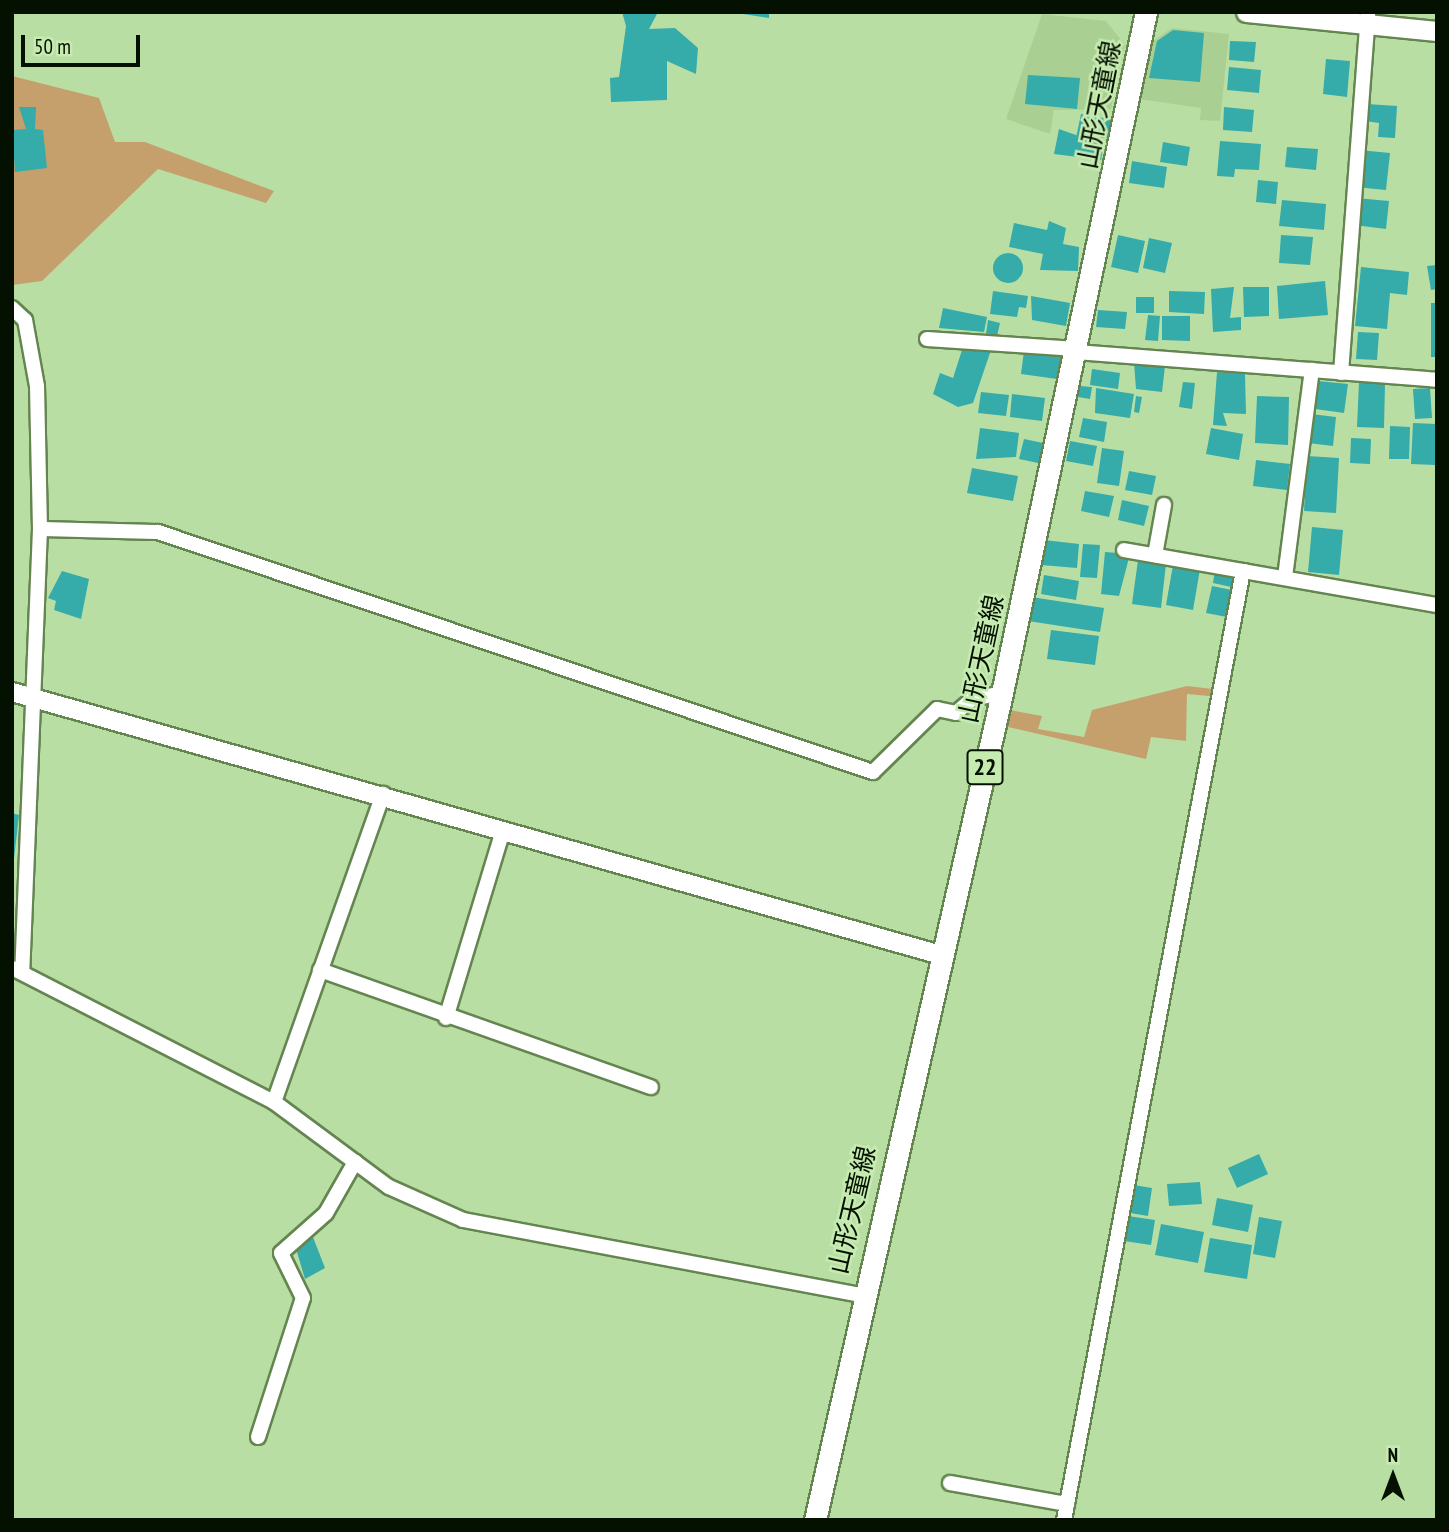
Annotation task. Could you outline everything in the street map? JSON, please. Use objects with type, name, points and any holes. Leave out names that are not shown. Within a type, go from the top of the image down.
[{"type":"main road","name":"山形天童線","points":[[814,1520],[861,1295],[1002,693],[1146,12]]},
{"type":"main road","points":[[1246,12],[1368,18],[1437,31]]},
{"type":"street","points":[[1341,373],[1368,18]]},
{"type":"street","points":[[12,308],[25,320],[37,386],[40,529],[17,970],[274,1101],[389,1187],[463,1220],[861,1295]]},
{"type":"street","points":[[927,339],[1437,380]]},
{"type":"street","points":[[1285,577],[1312,370]]},
{"type":"street","points":[[1155,555],[1164,505]]},
{"type":"street","points":[[40,529],[158,532],[873,772],[937,709],[956,713],[972,699],[1002,693]]},
{"type":"street","points":[[1124,550],[1437,604]]},
{"type":"street","points":[[1064,1520],[1243,570]]},
{"type":"street","points":[[12,692],[383,794],[941,956]]},
{"type":"street","points":[[274,1101],[383,794]]},
{"type":"street","points":[[446,1017],[503,830]]},
{"type":"street","points":[[320,970],[446,1017],[651,1087]]},
{"type":"street","points":[[258,1437],[303,1298],[281,1253],[326,1213],[355,1162]]},
{"type":"street","points":[[950,1483],[1067,1504]]},
{"type":"shaded area","points":[[1042,14],[1106,21],[1125,45],[1111,109],[1054,110],[1050,134],[1006,119]]},
{"type":"shaded area","points":[[1172,28],[1229,34],[1220,121],[1200,120],[1201,108],[1139,99],[1150,43]]},
{"type":"shaded area","points":[[12,76],[99,98],[115,142],[145,142],[274,191],[266,203],[158,169],[42,281],[12,285]]},
{"type":"shaded area","points":[[1187,686],[1221,690],[1220,697],[1187,694],[1186,741],[1151,737],[1146,759],[995,724],[999,708],[1042,716],[1038,729],[1084,737],[1092,710]]},
{"type":"building","points":[[622,12],[658,12],[649,29],[675,28],[698,48],[696,74],[667,61],[667,100],[611,102],[610,78],[619,77],[626,26]]},
{"type":"building","points":[[730,12],[769,12],[769,18]]},
{"type":"building","points":[[1173,30],[1204,33],[1200,82],[1149,78],[1157,41]]},
{"type":"building","points":[[1230,41],[1256,42],[1254,62],[1229,60]]},
{"type":"building","points":[[1326,59],[1350,61],[1347,97],[1323,94]]},
{"type":"building","points":[[1229,67],[1261,70],[1259,93],[1227,90]]},
{"type":"building","points":[[1028,75],[1080,78],[1077,109],[1025,104]]},
{"type":"building","points":[[1367,104],[1397,106],[1395,138],[1378,137],[1379,123],[1365,121]]},
{"type":"building","points":[[19,107],[36,107],[35,129],[43,130],[47,168],[15,172],[12,130],[26,129]]},
{"type":"building","points":[[1224,107],[1254,110],[1252,132],[1223,130]]},
{"type":"building","points":[[1081,114],[1115,120],[1111,138],[1076,138]]},
{"type":"building","points":[[1059,129],[1104,145],[1101,160],[1054,154]]},
{"type":"building","points":[[1220,141],[1261,144],[1259,170],[1235,169],[1234,177],[1217,176]]},
{"type":"building","points":[[1163,142],[1190,147],[1187,166],[1160,162]]},
{"type":"building","points":[[1287,147],[1318,149],[1316,170],[1285,167]]},
{"type":"building","points":[[1359,150],[1390,153],[1386,190],[1355,187]]},
{"type":"building","points":[[1132,161],[1167,167],[1164,188],[1129,183]]},
{"type":"building","points":[[1258,180],[1278,182],[1276,204],[1256,202]]},
{"type":"building","points":[[1356,198],[1389,201],[1386,229],[1354,225]]},
{"type":"building","points":[[1282,200],[1326,204],[1324,230],[1279,226]]},
{"type":"building","points":[[1049,221],[1066,228],[1063,244],[1079,247],[1078,271],[1040,270],[1043,254],[1009,247],[1014,223],[1047,230]]},
{"type":"building","points":[[1118,235],[1145,241],[1138,273],[1111,267]]},
{"type":"building","points":[[1281,235],[1313,237],[1310,265],[1279,263]]},
{"type":"building","points":[[1149,238],[1172,243],[1165,273],[1143,268]]},
{"type":"building","points":[[1008,253],[1019,257],[1023,268],[1019,279],[1008,283],[997,279],[993,268],[997,257]]},
{"type":"building","points":[[1437,265],[1437,289],[1431,290],[1427,266]]},
{"type":"building","points":[[1361,267],[1409,272],[1407,295],[1390,293],[1387,329],[1355,326]]},
{"type":"building","points":[[1325,281],[1328,315],[1279,319],[1277,286]]},
{"type":"building","points":[[1234,287],[1230,318],[1241,317],[1241,330],[1213,332],[1211,289]]},
{"type":"building","points":[[1243,287],[1269,287],[1269,316],[1244,317]]},
{"type":"building","points":[[993,291],[1028,296],[1026,308],[1019,307],[1017,317],[990,314]]},
{"type":"building","points":[[1169,291],[1205,292],[1204,314],[1169,312]]},
{"type":"building","points":[[1031,296],[1070,303],[1066,326],[1032,320]]},
{"type":"building","points":[[1136,297],[1154,297],[1154,313],[1136,313]]},
{"type":"building","points":[[1431,303],[1437,303],[1437,357],[1431,357]]},
{"type":"building","points":[[943,308],[987,317],[984,332],[939,328]]},
{"type":"building","points":[[1098,310],[1127,312],[1125,329],[1096,327]]},
{"type":"building","points":[[1148,315],[1160,316],[1158,341],[1145,340]]},
{"type":"building","points":[[1162,316],[1190,316],[1190,341],[1162,340]]},
{"type":"building","points":[[988,320],[1000,323],[997,336],[986,334]]},
{"type":"building","points":[[1358,332],[1379,333],[1377,360],[1356,359]]},
{"type":"building","points":[[980,346],[991,350],[973,403],[958,407],[933,394],[940,373],[953,378],[963,347],[978,352]]},
{"type":"building","points":[[1024,351],[1064,356],[1057,379],[1021,374]]},
{"type":"building","points":[[1134,362],[1165,366],[1162,392],[1136,389]]},
{"type":"building","points":[[1092,369],[1120,373],[1118,389],[1090,385]]},
{"type":"building","points":[[1217,372],[1245,374],[1246,414],[1223,413],[1227,426],[1213,425]]},
{"type":"building","points":[[1318,381],[1348,384],[1344,413],[1315,409]]},
{"type":"building","points":[[1183,382],[1195,383],[1192,409],[1179,407]]},
{"type":"building","points":[[1359,382],[1385,383],[1384,428],[1357,427]]},
{"type":"building","points":[[1080,386],[1092,387],[1090,399],[1078,397]]},
{"type":"building","points":[[1096,388],[1134,394],[1130,418],[1095,413]]},
{"type":"building","points":[[1430,388],[1432,418],[1415,419],[1413,389]]},
{"type":"building","points":[[981,392],[1009,395],[1006,416],[978,413]]},
{"type":"building","points":[[1012,394],[1045,398],[1042,421],[1010,417]]},
{"type":"building","points":[[1136,396],[1142,397],[1139,413],[1134,412]]},
{"type":"building","points":[[1257,396],[1289,397],[1288,445],[1255,443]]},
{"type":"building","points":[[1311,414],[1336,417],[1333,446],[1308,443]]},
{"type":"building","points":[[1083,418],[1107,422],[1104,442],[1079,437]]},
{"type":"building","points":[[1413,423],[1436,424],[1435,465],[1411,464]]},
{"type":"building","points":[[1390,426],[1410,427],[1409,459],[1389,459]]},
{"type":"building","points":[[980,428],[1019,433],[1016,457],[976,459]]},
{"type":"building","points":[[1211,428],[1243,434],[1239,460],[1206,454]]},
{"type":"building","points":[[1351,438],[1371,439],[1370,464],[1350,463]]},
{"type":"building","points":[[1024,439],[1048,444],[1043,464],[1019,459]]},
{"type":"building","points":[[1070,441],[1097,446],[1093,466],[1066,461]]},
{"type":"building","points":[[1102,448],[1124,451],[1119,486],[1097,483]]},
{"type":"building","points":[[1307,456],[1339,458],[1336,513],[1304,511]]},
{"type":"building","points":[[1256,460],[1290,464],[1287,490],[1253,486]]},
{"type":"building","points":[[972,468],[1018,476],[1013,501],[967,493]]},
{"type":"building","points":[[1129,471],[1156,476],[1152,495],[1125,490]]},
{"type":"building","points":[[1085,491],[1114,496],[1109,517],[1081,511]]},
{"type":"building","points":[[1122,500],[1149,506],[1144,526],[1118,520]]},
{"type":"building","points":[[1312,527],[1343,530],[1339,575],[1308,572]]},
{"type":"building","points":[[1044,540],[1079,544],[1077,568],[1041,565]]},
{"type":"building","points":[[1083,544],[1100,545],[1097,578],[1080,577]]},
{"type":"building","points":[[1105,552],[1130,554],[1119,596],[1101,594]]},
{"type":"building","points":[[1138,560],[1166,564],[1161,608],[1132,604]]},
{"type":"building","points":[[1173,565],[1200,569],[1193,610],[1166,605]]},
{"type":"building","points":[[1215,570],[1234,575],[1231,587],[1213,583]]},
{"type":"building","points":[[62,571],[89,579],[81,619],[54,610],[56,601],[48,598]]},
{"type":"building","points":[[1044,575],[1079,581],[1076,600],[1041,594]]},
{"type":"building","points":[[1212,586],[1232,590],[1227,617],[1206,613]]},
{"type":"building","points":[[1031,597],[1104,608],[1100,632],[1028,621]]},
{"type":"building","points":[[1051,630],[1099,636],[1095,665],[1047,659]]},
{"type":"building","points":[[12,813],[19,815],[14,859],[12,859]]},
{"type":"building","points":[[1259,1154],[1268,1174],[1237,1188],[1228,1168]]},
{"type":"building","points":[[1200,1182],[1202,1204],[1169,1206],[1167,1184]]},
{"type":"building","points":[[1134,1185],[1152,1188],[1148,1216],[1130,1213]]},
{"type":"building","points":[[1217,1198],[1253,1205],[1248,1232],[1212,1225]]},
{"type":"building","points":[[1128,1216],[1155,1220],[1151,1245],[1124,1241]]},
{"type":"building","points":[[1259,1217],[1282,1221],[1275,1258],[1253,1254]]},
{"type":"building","points":[[1161,1224],[1204,1232],[1198,1263],[1155,1255]]},
{"type":"building","points":[[311,1232],[325,1268],[305,1279],[294,1242]]},
{"type":"building","points":[[1210,1238],[1252,1245],[1247,1279],[1204,1272]]}]
